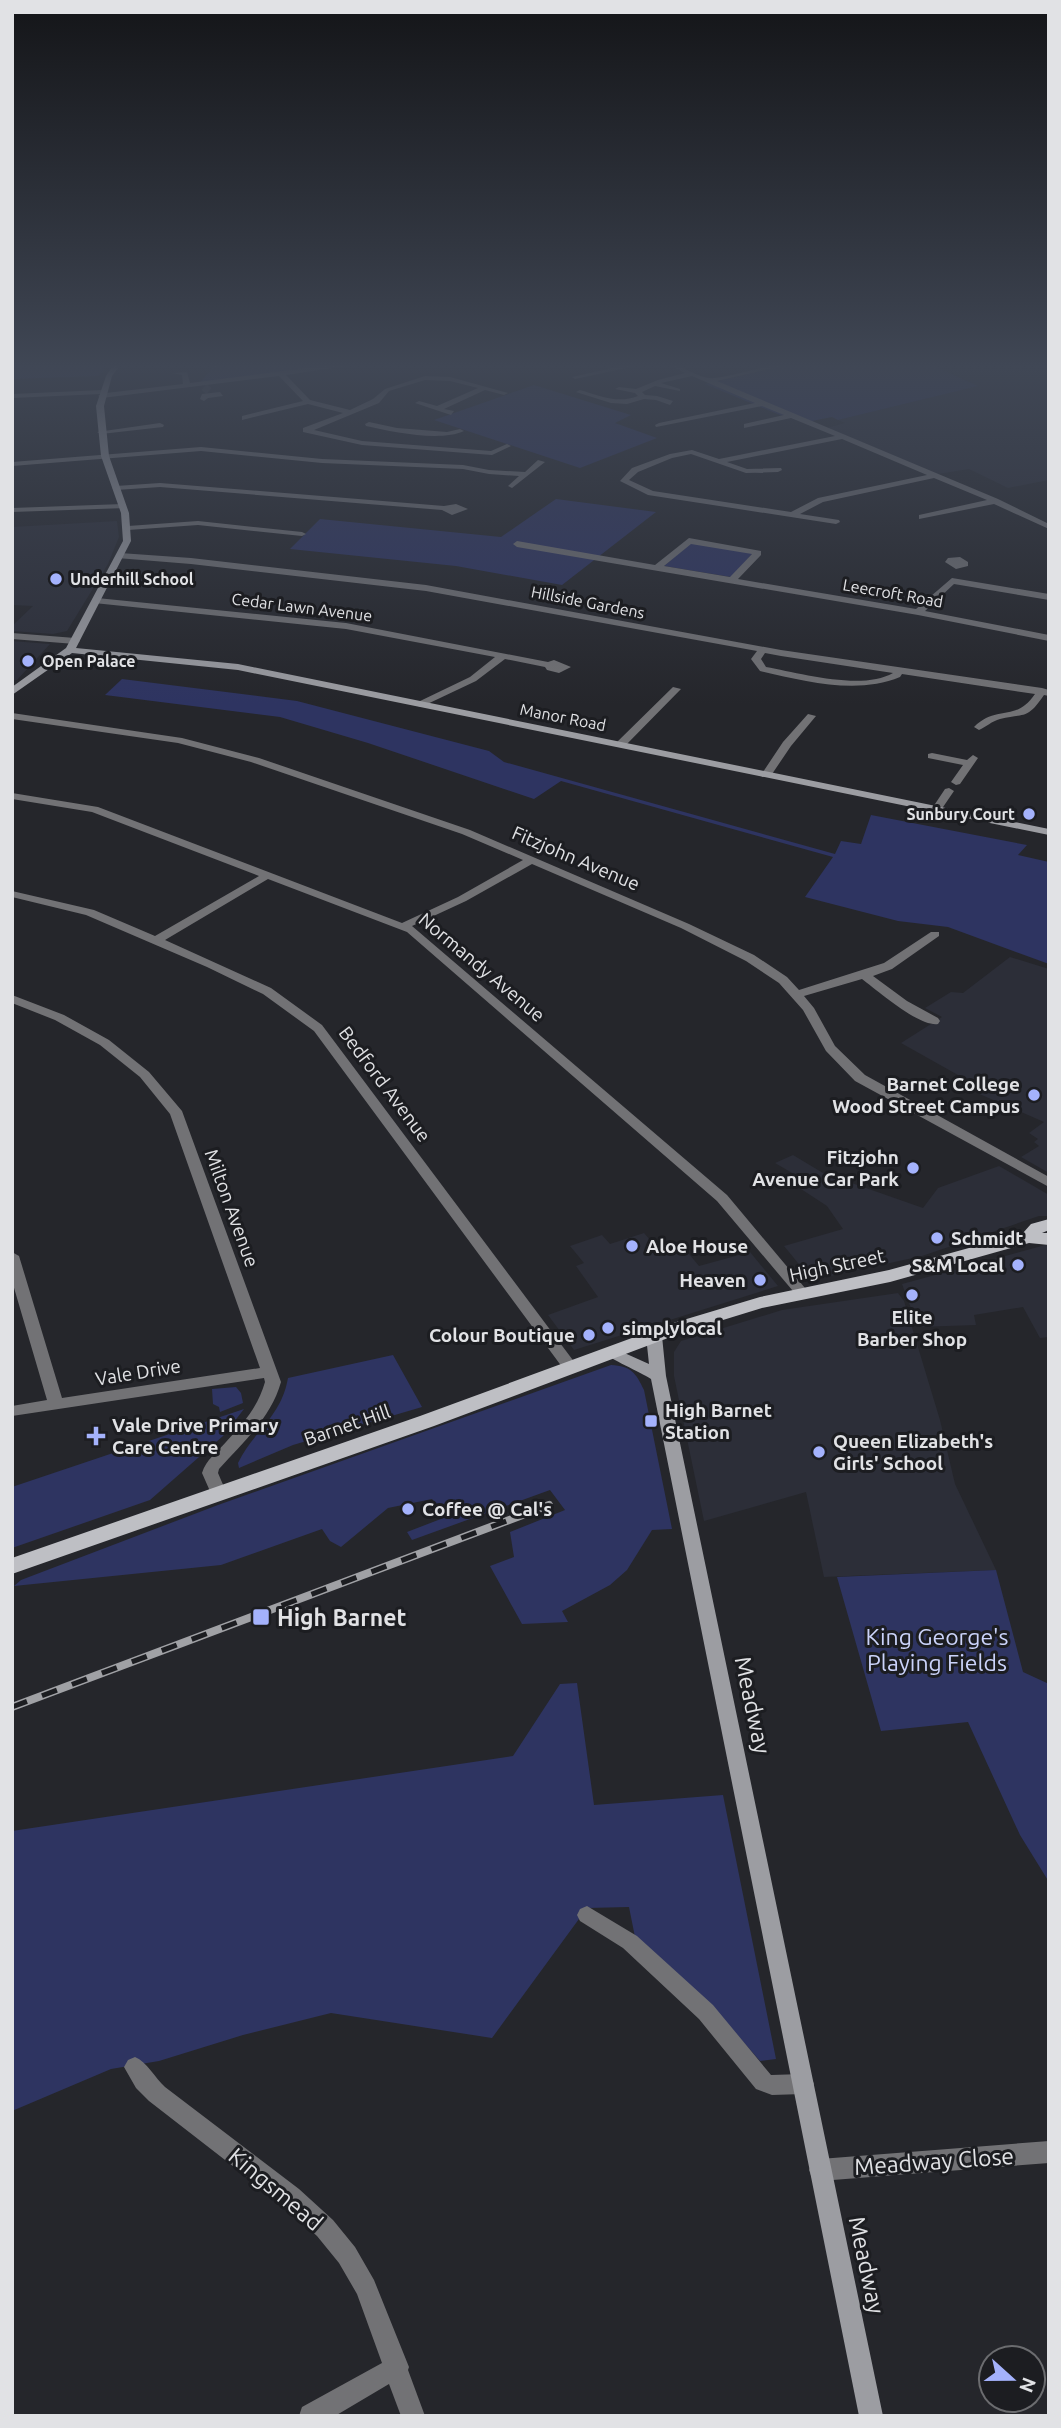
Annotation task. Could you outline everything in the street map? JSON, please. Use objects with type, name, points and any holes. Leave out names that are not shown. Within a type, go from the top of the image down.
[{"type":"main road","name":"High Street","points":[[1029,1237],[1037,1228],[1049,1224]]},
{"type":"main road","name":"High Street","points":[[654,1336],[721,1314],[890,1276],[1029,1237],[1049,1239]]},
{"type":"main road","name":"Barnet Hill","points":[[12,1566],[654,1336]]},
{"type":"street","points":[[12,692],[72,646],[120,556],[127,541],[128,528],[112,477]]},
{"type":"street","points":[[512,486],[522,477]]},
{"type":"street","points":[[628,477],[624,481],[651,493],[836,522]]},
{"type":"street","points":[[792,515],[821,500],[925,477]]},
{"type":"street","points":[[941,477],[1049,527]]},
{"type":"street","points":[[116,488],[163,485],[444,508]]},
{"type":"street","points":[[932,523],[918,515],[995,501]]},
{"type":"street","points":[[12,510],[123,506]]},
{"type":"street","points":[[128,528],[190,523],[302,534]]},
{"type":"street","points":[[658,567],[689,541],[758,553],[732,580]]},
{"type":"street","name":"Leecroft Road","points":[[517,544],[918,612],[1049,638]]},
{"type":"street","name":"Hillside Gardens","points":[[120,556],[191,561],[426,588],[762,650],[1045,692]]},
{"type":"street","points":[[918,612],[952,581],[960,566]]},
{"type":"street","points":[[952,581],[1049,597]]},
{"type":"street","name":"Cedar Lawn Avenue","points":[[97,601],[346,626],[549,665]]},
{"type":"street","points":[[12,636],[72,646]]},
{"type":"street","name":"Manor Road","points":[[72,646],[222,664],[1049,832]]},
{"type":"street","points":[[762,650],[756,659],[763,669],[848,683],[887,680],[897,675],[898,670]]},
{"type":"street","points":[[421,704],[473,679],[503,656]]},
{"type":"street","points":[[798,686],[805,676]]},
{"type":"street","points":[[620,745],[676,689]]},
{"type":"street","points":[[979,727],[991,717],[1023,715],[1045,692]]},
{"type":"street","name":"Fitzjohn Avenue","points":[[12,716],[178,740],[230,752],[466,832],[724,944],[764,966],[798,994],[830,1048],[860,1078],[1049,1183]]},
{"type":"street","points":[[766,775],[787,744],[811,716]]},
{"type":"street","points":[[932,756],[972,760],[936,810]]},
{"type":"street","name":"Normandy Avenue","points":[[12,796],[94,809],[404,926],[722,1198],[803,1294]]},
{"type":"street","points":[[404,926],[469,895],[532,860]]},
{"type":"street","points":[[156,940],[268,875]]},
{"type":"street","name":"Bedford Avenue","points":[[12,894],[90,912],[156,940],[253,984],[318,1028],[570,1367]]},
{"type":"street","points":[[798,994],[888,966],[935,934]]},
{"type":"street","points":[[864,975],[903,1004],[934,1021]]},
{"type":"street","name":"Milton Avenue","points":[[12,999],[51,1013],[91,1034],[128,1060],[168,1099],[188,1143],[270,1371]]},
{"type":"street","points":[[12,1256],[56,1404]]},
{"type":"street","name":"Meadway","points":[[654,1336],[658,1376],[871,2416]]},
{"type":"street","points":[[611,1352],[658,1376]]},
{"type":"street","points":[[219,1494],[211,1473],[212,1467],[242,1435],[260,1410],[272,1390],[270,1371]]},
{"type":"street","name":"Vale Drive","points":[[12,1411],[270,1371]]},
{"type":"street","points":[[587,1914],[630,1942],[706,2012],[764,2082],[772,2085],[803,2084]]},
{"type":"street","name":"Kingsmead","points":[[135,2067],[157,2094],[291,2197],[325,2228],[347,2255],[366,2288],[413,2416]]},
{"type":"street","name":"Meadway Close","points":[[820,2170],[1049,2152]]},
{"type":"street","points":[[311,2416],[397,2367]]},
{"type":"shaded area","points":[[986,477],[1049,477],[1049,480],[1008,488]]},
{"type":"shaded area","name":"Underhill School","points":[[117,521],[119,537],[108,564],[67,631],[53,634],[12,631],[12,626],[33,606],[12,605],[12,527]]},
{"type":"shaded area","points":[[12,641],[50,644],[17,680],[12,680]]},
{"type":"shaded area","points":[[1010,957],[1049,969],[1049,1173],[1021,1157],[1039,1146],[1034,1142],[1038,1139],[1029,1133],[1044,1122],[968,1089],[974,1084],[901,1043],[942,1017],[925,1008],[951,992],[963,993]]},
{"type":"shaded area","points":[[793,1155],[823,1173],[829,1170],[846,1181],[923,1208],[938,1188],[999,1166],[1049,1195],[1049,1216],[1039,1216],[922,1256],[812,1280],[784,1246],[843,1229],[827,1206],[801,1189],[811,1184],[775,1163]]},
{"type":"shaded area","points":[[644,1233],[658,1249],[679,1242],[699,1266],[750,1252],[778,1286],[574,1350],[548,1315],[598,1297],[576,1266],[584,1263],[570,1246],[602,1235],[610,1244]]},
{"type":"shaded area","points":[[1049,1244],[1049,1337],[1040,1338],[1023,1307],[974,1315],[976,1325],[918,1327],[902,1284]]},
{"type":"shaded area","name":"Queen Elizabeth's Girls' School","points":[[898,1293],[904,1301],[940,1420],[955,1484],[996,1570],[824,1577],[806,1492],[704,1521],[674,1376],[674,1352],[681,1341],[782,1310]]},
{"type":"green space","points":[[556,499],[656,512],[562,585],[456,566],[290,549],[320,519],[501,537]]},
{"type":"green space","points":[[691,543],[753,553],[731,577],[664,566]]},
{"type":"green space","points":[[122,679],[297,701],[489,751],[504,762],[835,854],[841,841],[861,844],[871,815],[1027,845],[1018,855],[1049,862],[1049,964],[948,927],[898,921],[805,897],[833,857],[561,781],[534,799],[368,743],[280,717],[105,695]]},
{"type":"green space","points":[[393,1355],[422,1407],[293,1445],[239,1468],[238,1463],[244,1452],[279,1404],[288,1378]]},
{"type":"green space","points":[[611,1365],[632,1372],[644,1390],[672,1529],[652,1530],[627,1570],[610,1585],[562,1611],[568,1622],[522,1624],[490,1566],[514,1557],[510,1532],[565,1510],[550,1490],[412,1540],[407,1532],[446,1517],[432,1499],[388,1508],[341,1547],[330,1541],[322,1529],[221,1565],[14,1586],[21,1580],[218,1505]]},
{"type":"green space","points":[[236,1387],[241,1393],[243,1403],[220,1412],[219,1407],[213,1404],[212,1389]]},
{"type":"green space","points":[[244,1409],[223,1436],[150,1500],[12,1548],[12,1487]]},
{"type":"green space","name":"King George's Playing Fields","points":[[996,1570],[1023,1672],[1049,1684],[1049,1882],[1020,1835],[968,1722],[881,1731],[837,1577]]},
{"type":"green space","points":[[577,1683],[594,1805],[723,1795],[776,2059],[760,2061],[710,2004],[635,1937],[629,1907],[587,1908],[492,2038],[331,2013],[243,2035],[159,2061],[111,2069],[12,2111],[12,1831],[513,1756],[560,1684]]},
{"type":"railway","points":[[12,1707],[549,1505]]},
{"type":"place","name":"Underhill School","points":[[56,579]]},
{"type":"place","name":"Open Palace","points":[[28,661]]},
{"type":"place","name":"Sunbury Court","points":[[1029,814]]},
{"type":"place","name":"Barnet College Wood Street Campus","points":[[1034,1095]]},
{"type":"place","name":"Fitzjohn Avenue Car Park","points":[[913,1168]]},
{"type":"place","name":"Schmidt","points":[[937,1238]]},
{"type":"place","name":"Aloe House","points":[[632,1246]]},
{"type":"place","name":"S&M Local","points":[[1018,1265]]},
{"type":"place","name":"Heaven","points":[[760,1280]]},
{"type":"place","name":"Elite Barber Shop","points":[[912,1295]]},
{"type":"place","name":"simplylocal","points":[[608,1328]]},
{"type":"place","name":"Colour Boutique","points":[[589,1335]]},
{"type":"place","name":"High Barnet Station","points":[[651,1421]]},
{"type":"place","name":"Vale Drive Primary Care Centre","points":[[96,1436]]},
{"type":"place","name":"Queen Elizabeth's Girls' School","points":[[819,1452]]},
{"type":"place","name":"Coffee @ Cal's","points":[[408,1509]]},
{"type":"place","name":"High Barnet","points":[[261,1617]]}]
